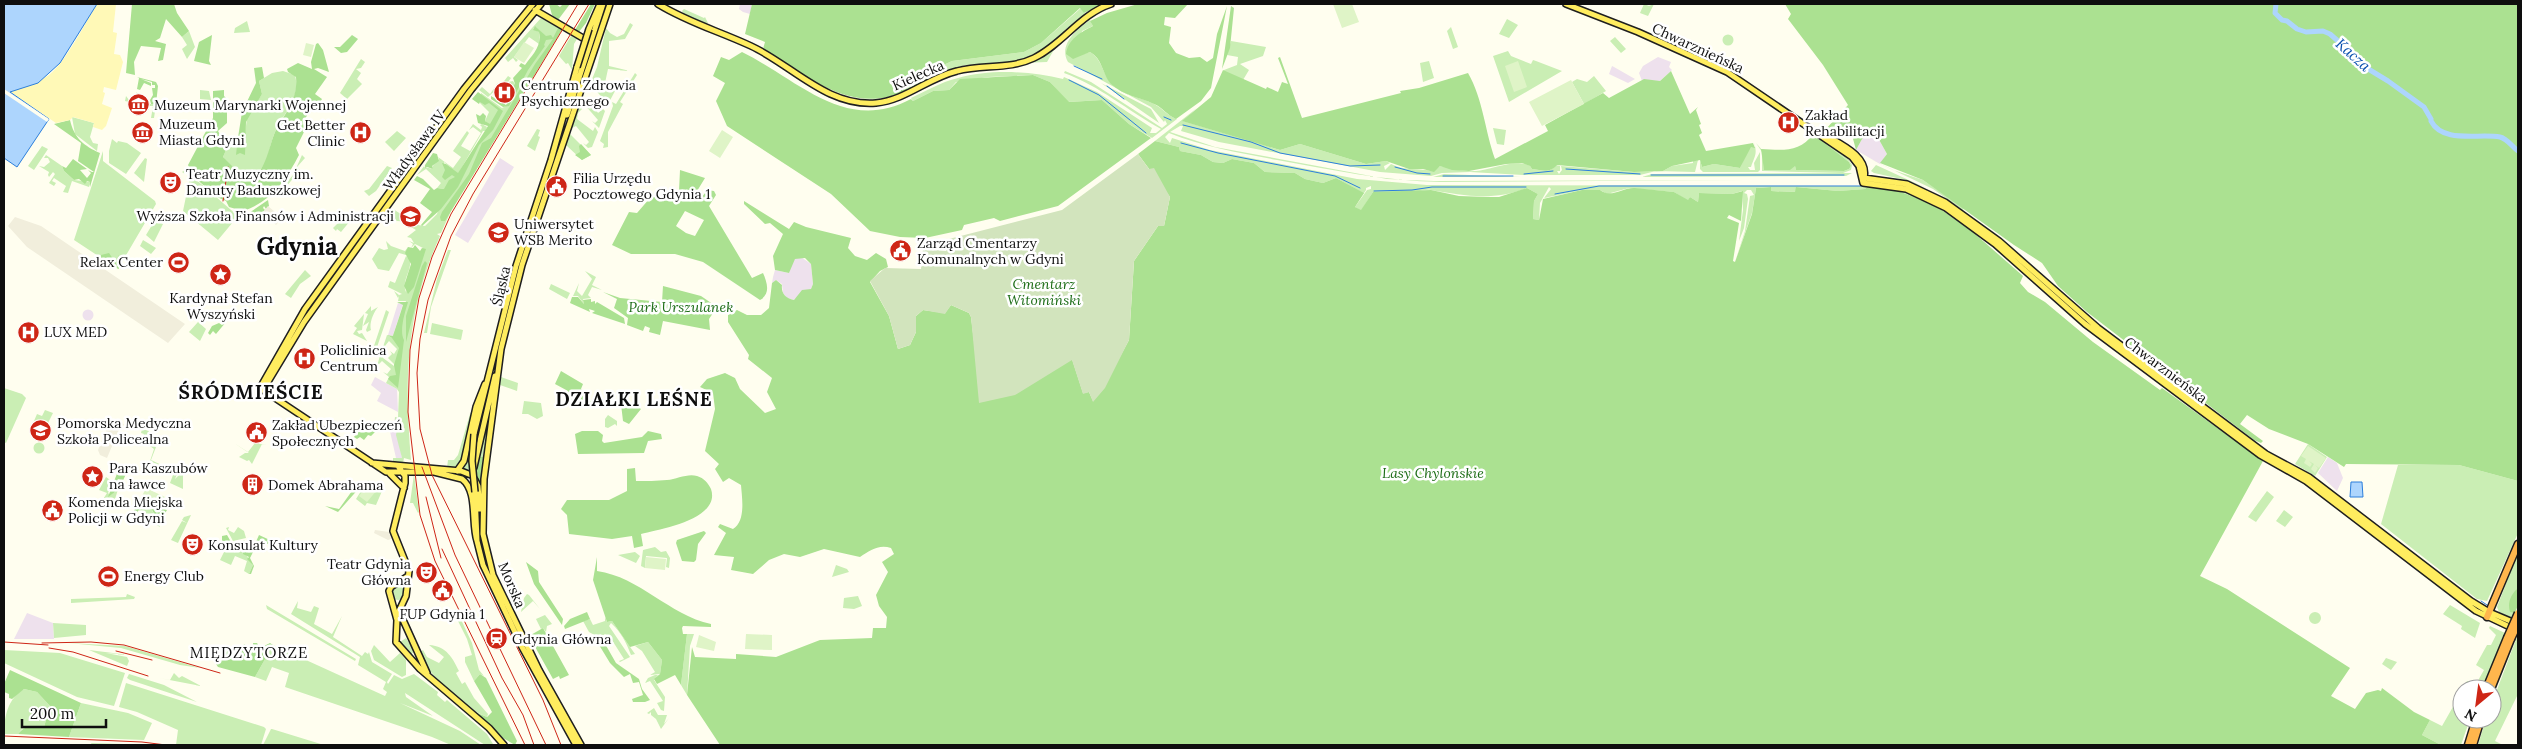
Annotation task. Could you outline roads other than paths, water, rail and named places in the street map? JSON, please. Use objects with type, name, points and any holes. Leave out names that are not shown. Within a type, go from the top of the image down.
[{"type":"highway","points":[[2488,615],[2518,544]]},
{"type":"highway","points":[[2495,679],[2518,613]]},
{"type":"highway","points":[[2491,679],[2509,638],[2518,624]]},
{"type":"highway","points":[[2468,745],[2473,729]]},
{"type":"highway","points":[[2473,745],[2478,729]]},
{"type":"main road","name":"Władysława IV","points":[[262,389],[304,322],[456,110],[541,4]]},
{"type":"main road","points":[[554,149],[587,57],[601,4]]},
{"type":"main road","name":"Śląska","points":[[474,492],[472,461],[474,434],[516,266],[554,149],[589,29],[601,4]]},
{"type":"main road","name":"Śląska","points":[[484,479],[502,349],[525,253],[610,4]]},
{"type":"main road","name":"Kielecka","points":[[658,4],[695,24],[765,53],[830,94],[853,102],[876,103],[902,96],[955,71],[1006,67],[1028,60],[1048,50],[1088,15],[1112,4]]},
{"type":"main road","name":"Kielecka","points":[[663,4],[677,14]]},
{"type":"main road","name":"Chwarznieńska","points":[[1566,4],[1638,32],[1728,72],[1856,160],[1863,183],[1900,188],[1936,202],[1980,232],[2030,272],[2098,334],[2260,455],[2306,481],[2458,598],[2518,630]]},
{"type":"main road","name":"Władysława IV","points":[[262,389],[306,308],[466,86],[526,13],[530,5]]},
{"type":"main road","points":[[530,5],[536,11],[580,37],[592,40],[598,36]]},
{"type":"main road","points":[[580,37],[587,57]]},
{"type":"main road","points":[[483,525],[478,486],[472,473],[502,349]]},
{"type":"main road","points":[[456,474],[464,461],[476,407],[490,375]]},
{"type":"main road","points":[[262,389],[390,474],[404,488]]},
{"type":"main road","points":[[372,462],[456,474],[469,486],[473,529],[477,541]]},
{"type":"main road","points":[[398,466],[404,473],[404,488],[393,531],[409,567],[406,596],[399,611],[406,631],[428,675]]},
{"type":"main road","points":[[390,474],[398,466]]},
{"type":"main road","points":[[390,474],[472,473]]},
{"type":"main road","name":"Morska","points":[[484,479],[484,543],[493,575],[539,670],[581,745]]},
{"type":"main road","name":"Morska","points":[[474,492],[477,541],[483,565],[515,633],[576,745]]},
{"type":"main road","points":[[408,576],[391,586],[388,591],[397,620],[396,642],[409,658],[492,731],[504,745]]},
{"type":"main road","name":"Chwarznieńska","points":[[2488,615],[2518,624]]},
{"type":"main road","points":[[409,658],[416,652]]},
{"type":"water","points":[[4,4],[97,4],[60,63],[38,83],[10,92],[49,119],[17,167],[4,158]]},
{"type":"water","points":[[2351,482],[2362,482],[2363,497],[2350,497]]},
{"type":"waterway","name":"Kacza","points":[[2276,4],[2275,13],[2282,20],[2306,32],[2323,31],[2330,34],[2365,67],[2424,107],[2431,119]]},
{"type":"waterway","points":[[1074,66],[1102,79]]},
{"type":"waterway","points":[[1069,80],[1099,95],[1146,133]]},
{"type":"waterway","points":[[1107,86],[1124,99]]},
{"type":"waterway","points":[[1164,117],[1171,120]]},
{"type":"waterway","name":"Kacza","points":[[2431,121],[2444,133],[2462,136],[2500,137],[2518,151]]},
{"type":"waterway","points":[[1183,125],[1251,142],[1280,153],[1350,166],[1380,165]]},
{"type":"waterway","points":[[1181,143],[1218,153],[1335,176],[1360,188]]},
{"type":"waterway","points":[[1395,167],[1417,173],[1430,174]]},
{"type":"waterway","points":[[1566,169],[1640,174]]},
{"type":"waterway","points":[[1524,174],[1553,171]]},
{"type":"waterway","points":[[1651,175],[1844,175]]},
{"type":"waterway","points":[[1443,176],[1513,176]]},
{"type":"waterway","points":[[1555,194],[1599,186],[1864,186]]},
{"type":"waterway","points":[[1374,191],[1412,190],[1432,187],[1526,187]]},
{"type":"waterway","points":[[2481,601],[2487,605]]},
{"type":"railway","points":[[525,745],[435,561],[420,515],[408,412],[410,350],[419,298],[432,257],[451,214],[578,4]]},
{"type":"railway","points":[[561,745],[543,700],[432,475],[420,429],[417,373],[420,339],[428,300],[451,236],[473,194],[589,4]]},
{"type":"railway","points":[[223,201],[228,167]]},
{"type":"railway","points":[[422,467],[455,555],[546,745]]},
{"type":"railway","points":[[426,497],[441,558]]},
{"type":"railway","points":[[442,549],[502,678],[523,715],[534,745]]},
{"type":"railway","points":[[4,642],[48,645]]},
{"type":"railway","points":[[42,643],[91,642],[124,645],[220,673]]},
{"type":"railway","points":[[49,648],[73,652],[148,676]]},
{"type":"railway","points":[[116,651],[152,660]]},
{"type":"railway","points":[[4,736],[142,742],[166,745]]},
{"type":"place","name":"Centrum Zdrowia Psychicznego","points":[[505,93]]},
{"type":"place","name":"Muzeum Marynarki Wojennej","points":[[138,105]]},
{"type":"place","name":"Zakład Rehabilitacji","points":[[1789,123]]},
{"type":"place","name":"Muzeum Miasta Gdyni","points":[[143,132]]},
{"type":"place","name":"Get Better Clinic","points":[[361,133]]},
{"type":"place","name":"Teatr Muzyczny im. Danuty Baduszkowej","points":[[170,182]]},
{"type":"place","name":"Filia Urzędu Pocztowego Gdynia 1","points":[[557,186]]},
{"type":"place","name":"Wyższa Szkoła Finansów i Administracji","points":[[410,216]]},
{"type":"place","name":"Uniwersytet WSB Merito","points":[[498,232]]},
{"type":"place","name":"Zarząd Cmentarzy Komunalnych w Gdyni","points":[[901,251]]},
{"type":"place","name":"Relax Center","points":[[179,262]]},
{"type":"place","name":"Kardynał Stefan Wyszyński","points":[[221,275]]},
{"type":"place","name":"LUX MED","points":[[28,332]]},
{"type":"place","name":"Policlinica Centrum","points":[[304,358]]},
{"type":"place","name":"Pomorska Medyczna Szkoła Policealna","points":[[41,431]]},
{"type":"place","name":"Zakład Ubezpieczeń Społecznych","points":[[256,433]]},
{"type":"place","name":"Para Kaszubów na ławce","points":[[93,476]]},
{"type":"place","name":"Domek Abrahama","points":[[252,485]]},
{"type":"place","name":"Komenda Miejska Policji w Gdyni","points":[[52,510]]},
{"type":"place","name":"Konsulat Kultury","points":[[192,545]]},
{"type":"place","name":"Teatr Gdynia Główna","points":[[427,572]]},
{"type":"place","name":"Energy Club","points":[[108,576]]},
{"type":"place","name":"FUP Gdynia 1","points":[[442,591]]},
{"type":"place","name":"Gdynia Główna","points":[[496,639]]},
{"type":"district","name":"Gdynia","points":[[297,247]]},
{"type":"district","name":"ŚRÓDMIEŚCIE","points":[[251,392]]},
{"type":"district","name":"DZIAŁKI LEŚNE","points":[[634,399]]},
{"type":"district","name":"MIĘDZYTORZE","points":[[249,653]]},
{"type":"park label","name":"Cmentarz Witomiński","points":[[1044,292]]},
{"type":"park label","name":"Park Urszulanek","points":[[681,307]]},
{"type":"park label","name":"Lasy Chylońskie","points":[[1433,473]]}]
